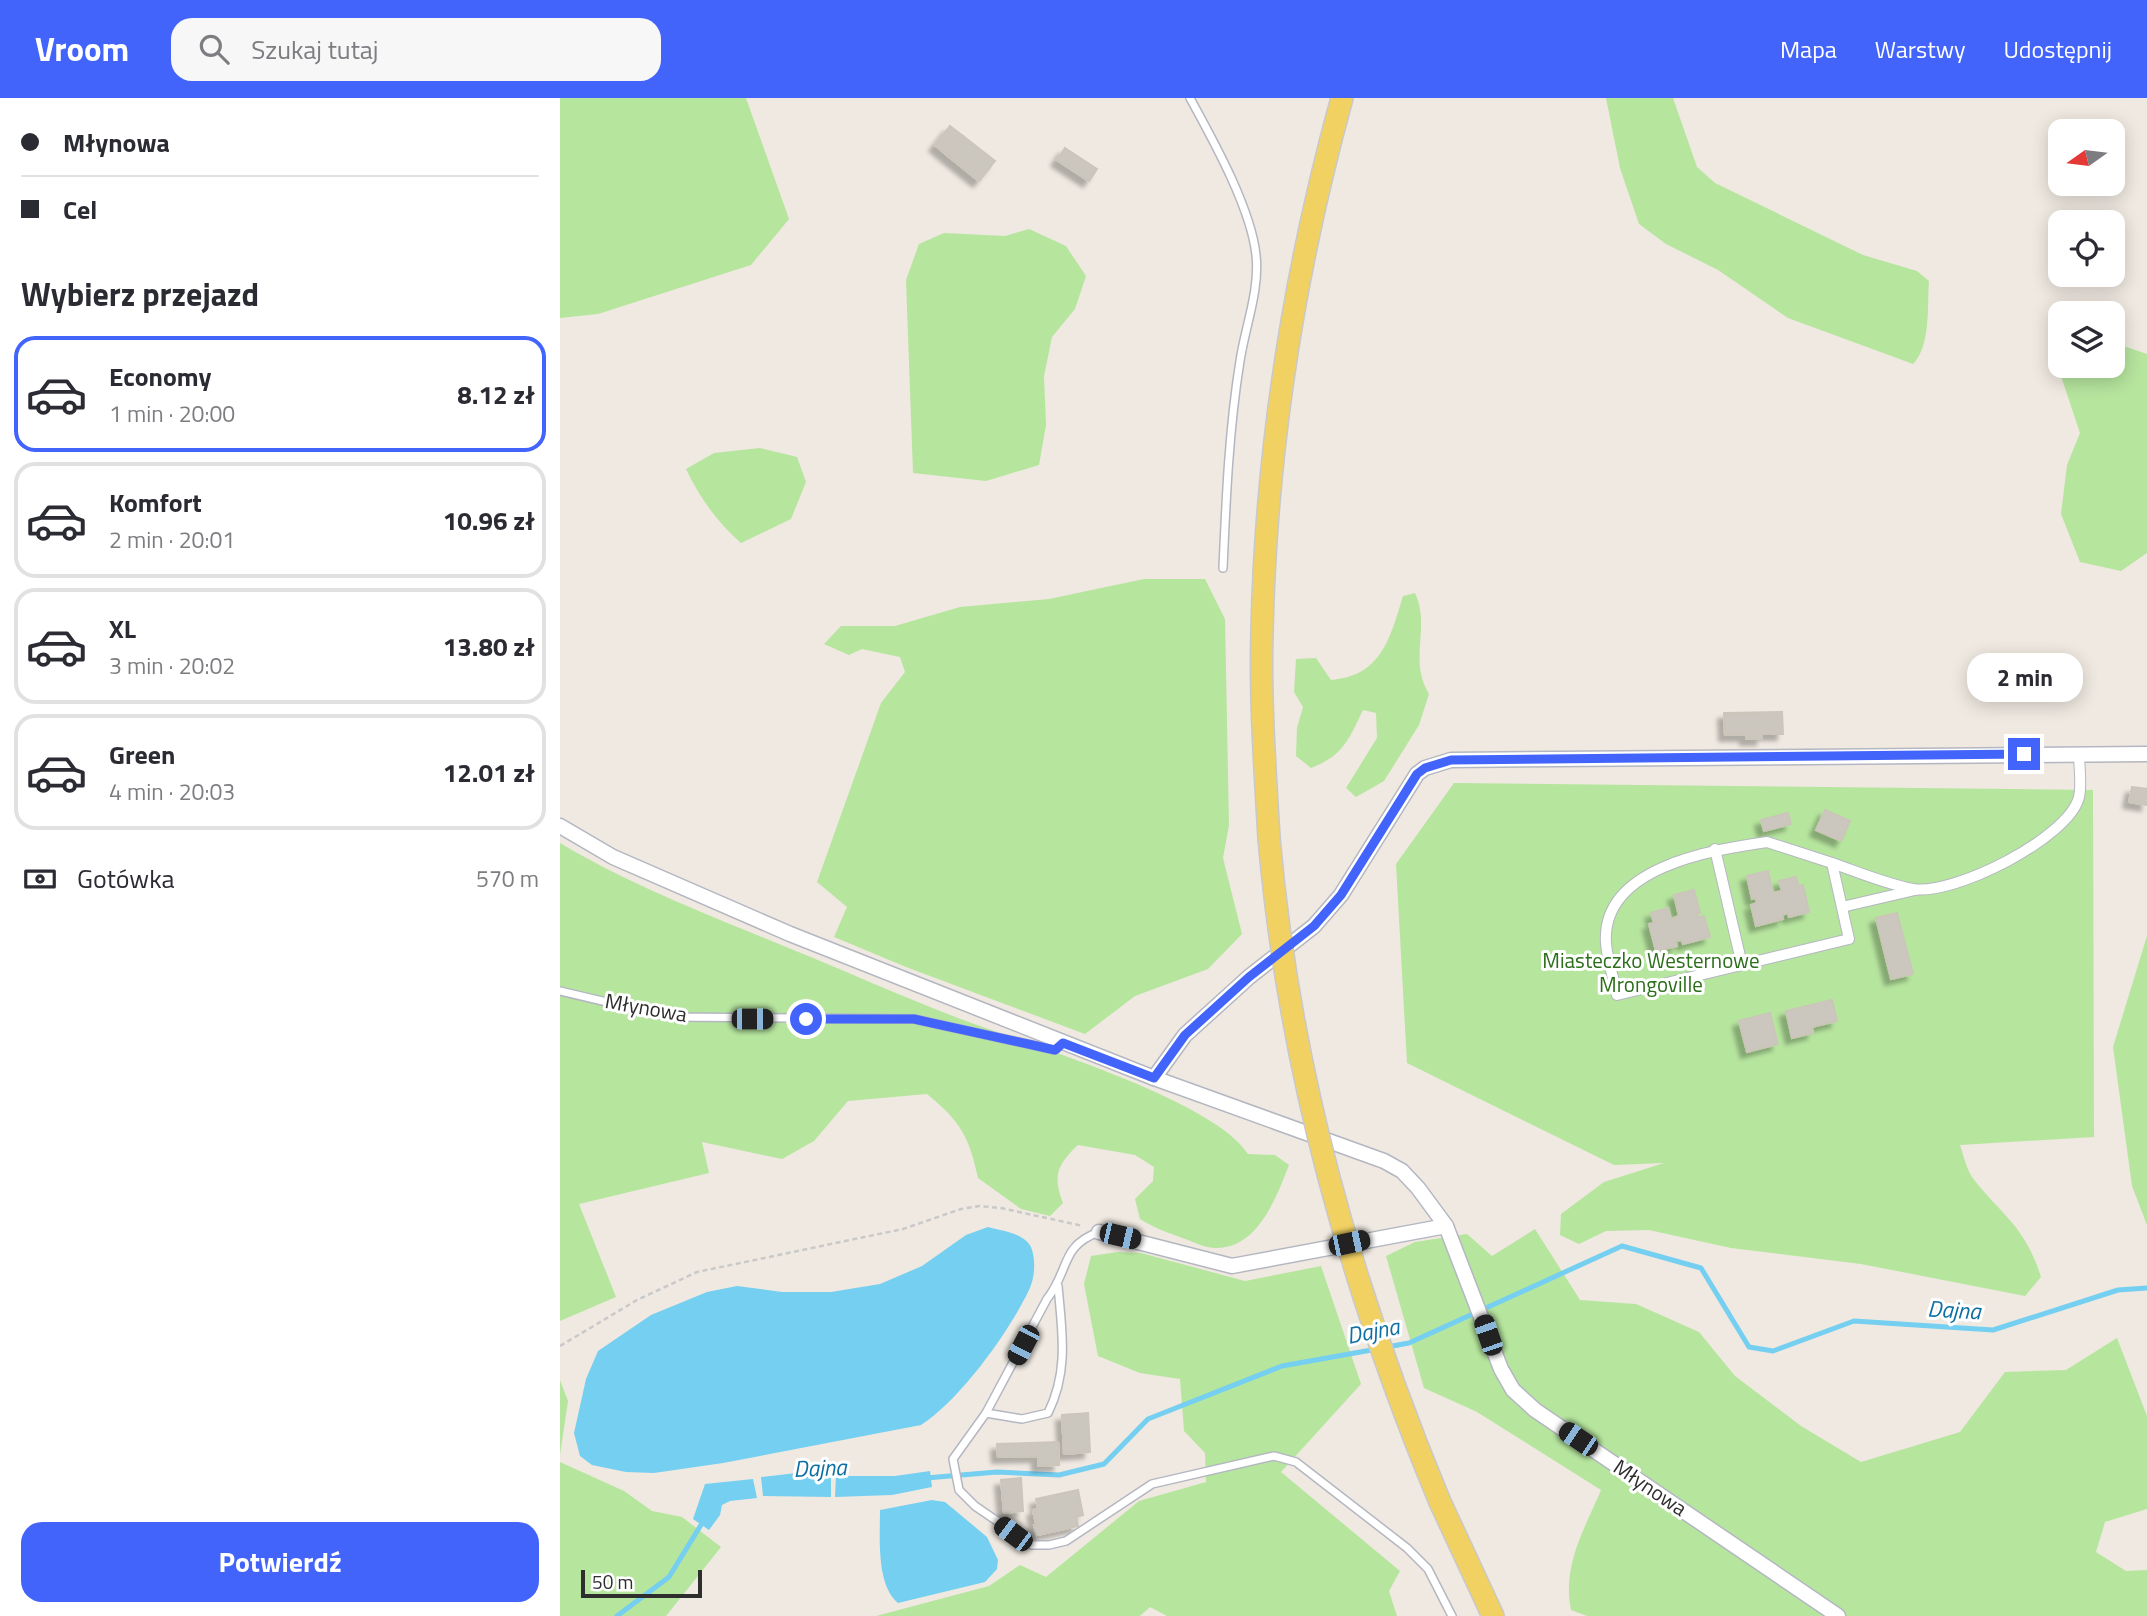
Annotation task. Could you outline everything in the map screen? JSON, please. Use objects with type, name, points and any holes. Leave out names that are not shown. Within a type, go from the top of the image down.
[{"type":"main road","points":[[1342,98],[1311,219],[1274,441],[1262,632],[1269,838],[1288,998],[1327,1176],[1390,1378],[1440,1502],[1493,1616]]},
{"type":"street","points":[[1842,907],[1958,883],[2024,852],[2062,824],[2079,797],[2079,754]]},
{"type":"street","points":[[1154,1078],[1185,1035],[1249,977],[1314,926],[1341,895],[1409,783],[1425,768],[1451,760],[2147,754]]},
{"type":"street","points":[[560,826],[612,857],[701,897],[1063,1043],[1384,1161],[1402,1171],[1447,1226],[1233,1266],[1099,1232]]},
{"type":"street","points":[[1832,863],[1850,939],[1617,995],[1606,941],[1614,905],[1653,869],[1714,849],[1767,842],[1832,863],[1915,890]]},
{"type":"street","points":[[1714,849],[1742,965]]},
{"type":"street","name":"Młynowa","points":[[1447,1226],[1500,1369],[1513,1390],[1535,1410],[1839,1616]]},
{"type":"lane","points":[[1190,98],[1223,158],[1251,231],[1256,256],[1255,284],[1240,360],[1228,467],[1223,568]]},
{"type":"lane","name":"Młynowa","points":[[560,991],[670,1017],[914,1019],[1055,1050],[1063,1043]]},
{"type":"lane","points":[[1099,1232],[1081,1238],[1072,1247],[1058,1286],[1047,1299],[986,1413],[953,1459],[959,1490],[1013,1534],[1032,1545],[1049,1545],[1066,1541],[1152,1484],[1274,1456],[1296,1462],[1406,1548],[1428,1569],[1452,1616]]},
{"type":"lane","points":[[986,1413],[1022,1419],[1048,1413],[1059,1391],[1064,1358],[1058,1286]]},
{"type":"path","points":[[560,1346],[637,1300],[697,1272],[903,1229],[961,1209],[979,1206],[1001,1208],[1069,1222],[1099,1232]]},
{"type":"green space","points":[[560,98],[746,98],[789,219],[751,265],[598,314],[560,318]]},
{"type":"green space","points":[[1606,98],[1673,98],[1697,167],[1715,183],[1863,255],[1917,271],[1929,281],[1923,347],[1913,364],[1788,318],[1718,270],[1666,244],[1639,224],[1620,168]]},
{"type":"green space","points":[[1029,229],[1066,246],[1086,276],[1075,309],[1052,337],[1044,376],[1046,425],[1039,465],[986,481],[913,473],[906,280],[919,244],[944,233],[1005,236]]},
{"type":"green space","points":[[2125,346],[2147,354],[2147,553],[2121,571],[2080,562],[2061,514],[2067,465],[2080,433],[2062,378],[2125,378]]},
{"type":"green space","points":[[760,448],[797,457],[806,482],[791,519],[741,543],[710,509],[686,469],[714,453]]},
{"type":"green space","points":[[1144,579],[1205,579],[1225,619],[1229,825],[1223,858],[1242,934],[1208,969],[1135,996],[1085,1034],[834,937],[847,907],[817,882],[881,703],[905,672],[900,657],[862,649],[849,655],[824,644],[841,626],[895,626],[960,607],[1049,599]]},
{"type":"green space","points":[[1415,593],[1421,618],[1420,669],[1429,694],[1419,725],[1384,781],[1356,797],[1346,788],[1377,738],[1376,713],[1363,710],[1349,738],[1338,752],[1311,768],[1296,756],[1297,728],[1303,707],[1294,692],[1296,659],[1316,658],[1331,680],[1362,671],[1381,653],[1403,596]]},
{"type":"green space","name":"Miasteczko Westernowe Mrongoville","points":[[1454,783],[2093,790],[2094,1137],[1960,1145],[1972,1177],[2021,1234],[2035,1260],[2041,1277],[2025,1296],[1861,1264],[1731,1248],[1649,1230],[1606,1231],[1579,1244],[1560,1235],[1561,1214],[1604,1182],[1664,1163],[1614,1165],[1407,1063],[1396,864]]},
{"type":"green space","points":[[560,843],[643,886],[936,1010],[1158,1093],[1228,1133],[1248,1154],[1275,1155],[1289,1165],[1278,1192],[1263,1219],[1243,1240],[1230,1246],[1204,1246],[1140,1219],[1135,1199],[1153,1181],[1154,1167],[1135,1155],[1078,1145],[1059,1171],[1058,1185],[1063,1203],[1050,1216],[1021,1209],[978,1178],[962,1130],[927,1094],[848,1101],[814,1141],[782,1159],[702,1142],[709,1173],[579,1204],[616,1297],[560,1321]]},
{"type":"green space","points":[[2147,936],[2147,1225],[2132,1186],[2113,1047]]},
{"type":"green space","points":[[1535,1229],[1580,1300],[1636,1304],[1699,1332],[1735,1376],[1801,1426],[1861,1462],[1960,1432],[2005,1372],[2066,1370],[2117,1338],[2147,1416],[2147,1509],[2105,1522],[2096,1552],[2126,1571],[2147,1570],[2147,1616],[1587,1616],[1571,1610],[1569,1594],[1572,1563],[1601,1490],[1477,1412],[1424,1388],[1386,1256],[1415,1242],[1467,1234],[1492,1256]]},
{"type":"green space","points":[[1117,1252],[1141,1253],[1245,1281],[1321,1266],[1361,1384],[1281,1472],[1400,1571],[1389,1591],[1397,1616],[1167,1616],[1150,1607],[1140,1616],[876,1616],[989,1586],[1020,1565],[1046,1577],[1139,1501],[1206,1482],[1205,1453],[1184,1431],[1180,1379],[1140,1373],[1098,1356],[1084,1284],[1091,1256]]},
{"type":"green space","points":[[560,1380],[568,1401],[560,1455]]},
{"type":"green space","points":[[560,1462],[624,1491],[652,1511],[682,1517],[721,1547],[666,1616],[560,1616]]},
{"type":"water","points":[[988,1227],[1012,1233],[1028,1242],[1034,1263],[1031,1285],[1009,1325],[982,1364],[952,1399],[921,1425],[723,1463],[654,1473],[626,1472],[592,1465],[580,1456],[574,1433],[586,1379],[598,1351],[651,1315],[707,1292],[737,1286],[782,1292],[831,1292],[880,1284],[922,1266],[966,1235]]},
{"type":"water","points":[[826,1462],[831,1463],[831,1497],[763,1496],[761,1477],[805,1472]]},
{"type":"water","points":[[930,1471],[932,1487],[892,1495],[835,1497],[836,1476],[895,1476]]},
{"type":"water","points":[[753,1479],[757,1498],[730,1501],[722,1505],[720,1515],[709,1530],[693,1519],[705,1484]]},
{"type":"water","points":[[932,1500],[945,1502],[987,1537],[998,1560],[997,1569],[985,1582],[898,1603],[886,1585],[883,1573],[880,1510]]},
{"type":"building","points":[[950,126],[963,136],[948,156],[935,145]]},
{"type":"building","points":[[963,136],[995,161],[979,181],[948,156]]},
{"type":"building","points":[[1065,148],[1097,169],[1089,181],[1057,160]]},
{"type":"building","points":[[1782,712],[1783,734],[1762,734],[1762,739],[1746,739],[1746,735],[1725,735],[1724,713]]},
{"type":"building","points":[[2132,787],[2147,789],[2147,805],[2129,802]]},
{"type":"building","points":[[1825,810],[1850,821],[1841,841],[1816,830]]},
{"type":"building","points":[[1788,813],[1791,824],[1764,831],[1761,820]]},
{"type":"building","points":[[1768,871],[1773,893],[1782,891],[1779,881],[1796,877],[1799,887],[1803,885],[1809,912],[1789,917],[1788,913],[1782,915],[1783,919],[1756,926],[1751,905],[1757,903],[1756,898],[1752,899],[1747,876]]},
{"type":"building","points":[[1694,890],[1700,913],[1697,913],[1698,918],[1704,916],[1710,937],[1683,944],[1682,940],[1676,941],[1677,946],[1656,951],[1649,924],[1654,923],[1651,913],[1668,908],[1671,919],[1679,916],[1674,895]]},
{"type":"building","points":[[1897,913],[1913,974],[1891,979],[1876,918]]},
{"type":"building","points":[[1832,1000],[1837,1021],[1812,1027],[1813,1033],[1792,1038],[1786,1011]]},
{"type":"building","points":[[1770,1013],[1778,1044],[1747,1052],[1739,1021]]},
{"type":"building","points":[[1088,1413],[1090,1452],[1064,1454],[1062,1415]]},
{"type":"building","points":[[1058,1442],[1059,1465],[1038,1466],[1038,1456],[998,1457],[997,1444]]},
{"type":"building","points":[[1021,1478],[1023,1511],[1004,1513],[1001,1480]]},
{"type":"building","points":[[1078,1490],[1083,1515],[1076,1517],[1078,1526],[1037,1535],[1034,1525],[1041,1524],[1036,1524],[1033,1510],[1038,1509],[1036,1499]]},
{"type":"waterway","name":"Dajna","points":[[1387,1347],[1409,1343],[1622,1246],[1701,1268],[1749,1347],[1773,1351],[1854,1321],[1993,1330],[2118,1290],[2147,1288]]},
{"type":"waterway","name":"Dajna","points":[[926,1478],[997,1472],[1059,1475],[1104,1464],[1148,1419],[1282,1366],[1377,1349]]},
{"type":"waterway","name":"Dajna","points":[[617,1616],[669,1577],[704,1520]]},
{"type":"route","points":[[806,1019],[914,1019],[1055,1050],[1061,1048],[1063,1043],[1154,1078],[1185,1035],[1249,977],[1314,926],[1341,895],[1359,868],[1409,783],[1425,768],[1451,760],[2024,754]]}]
